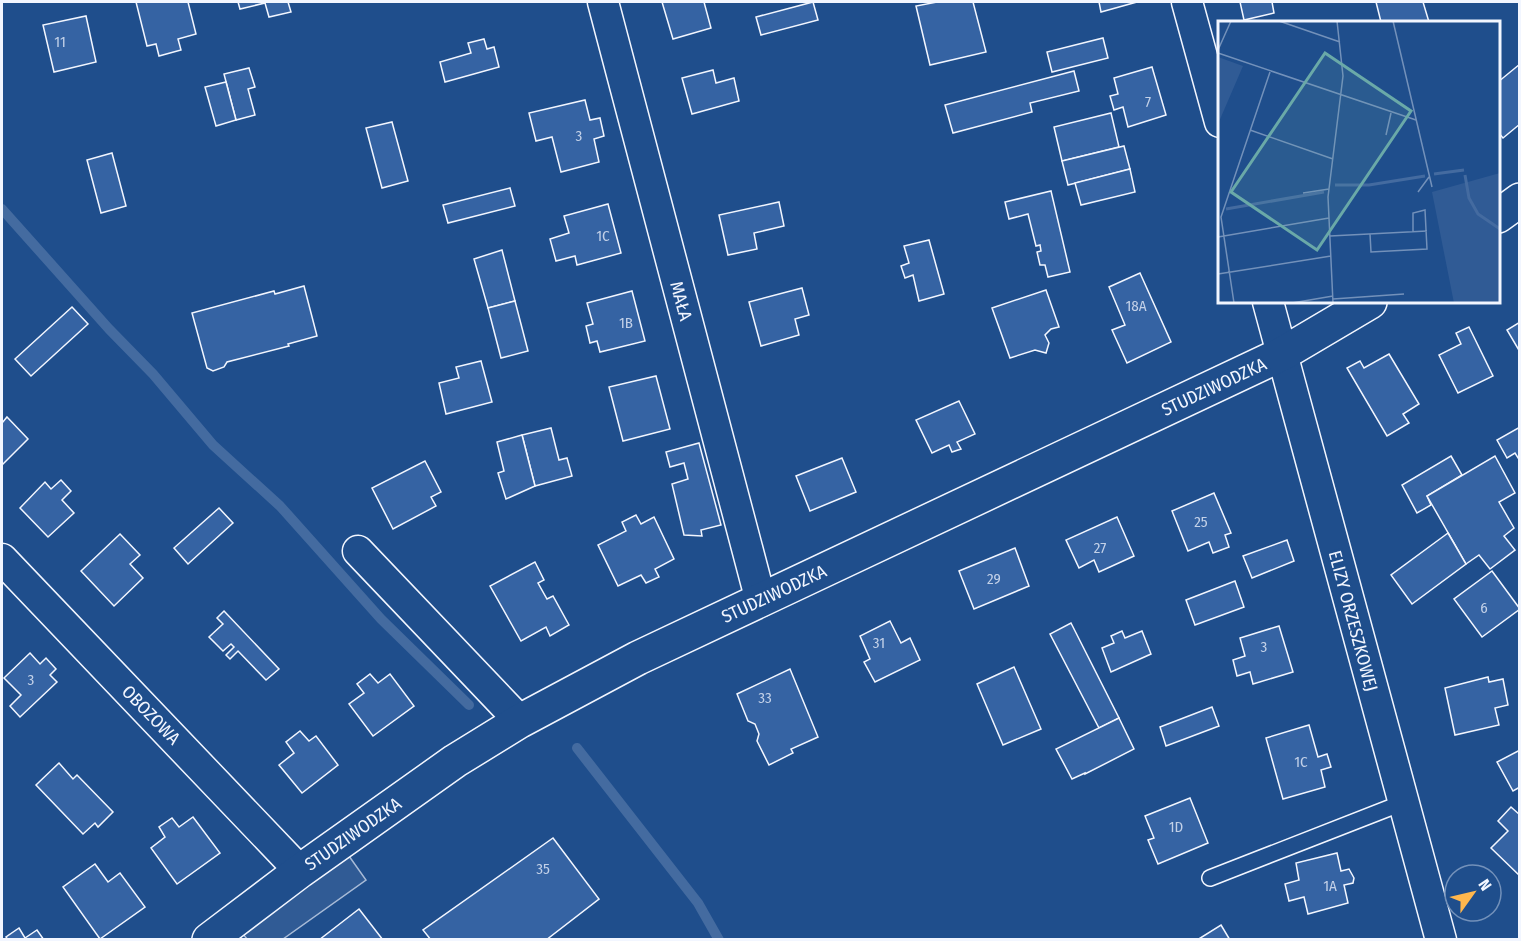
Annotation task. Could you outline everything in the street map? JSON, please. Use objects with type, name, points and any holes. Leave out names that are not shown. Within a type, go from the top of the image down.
[{"type":"street","name":"MAŁA","points":[[603,2],[761,601]]},
{"type":"street","points":[[1187,2],[1218,115]]},
{"type":"street","points":[[1500,215],[1520,200]]},
{"type":"street","name":"ELIZY ORZESZKOWEJ","points":[[1268,303],[1441,939]]},
{"type":"street","name":"STUDZIWODZKA","points":[[209,939],[455,761],[520,721],[638,658],[1282,354],[1368,303]]},
{"type":"street","points":[[358,551],[520,721]]},
{"type":"street","name":"OBOZOWA","points":[[2,559],[300,871]]},
{"type":"lane","points":[[1210,878],[1402,802]]},
{"type":"shaded area","points":[[349,856],[366,880],[283,939],[247,939],[242,933]]},
{"type":"building","points":[[136,2],[188,2],[196,34],[178,39],[181,50],[159,56],[156,44],[147,46]]},
{"type":"building","points":[[238,2],[288,2],[291,12],[269,17],[265,3],[240,9]]},
{"type":"building","points":[[662,2],[704,2],[711,28],[673,39]]},
{"type":"building","points":[[813,2],[818,20],[761,35],[756,17]]},
{"type":"building","points":[[937,2],[973,2],[986,52],[930,65],[916,6]]},
{"type":"building","points":[[1099,2],[1137,2],[1101,12]]},
{"type":"building","points":[[1240,2],[1272,2],[1274,13],[1244,20]]},
{"type":"building","points":[[1376,2],[1423,2],[1429,21],[1381,21]]},
{"type":"building","points":[[86,16],[96,62],[54,72],[43,25]]},
{"type":"building","points":[[1103,38],[1108,58],[1052,72],[1047,52]]},
{"type":"building","points":[[484,39],[487,49],[494,47],[499,67],[445,82],[440,62],[471,53],[468,43]]},
{"type":"building","points":[[1520,64],[1520,124],[1503,138],[1500,134],[1500,80]]},
{"type":"building","points":[[1152,67],[1166,115],[1128,127],[1123,107],[1114,110],[1110,96],[1118,94],[1114,78]]},
{"type":"building","points":[[249,68],[255,87],[248,89],[255,115],[236,120],[224,74]]},
{"type":"building","points":[[713,70],[716,83],[734,78],[739,101],[692,114],[682,78]]},
{"type":"building","points":[[1074,71],[1079,91],[1030,103],[1032,112],[953,133],[945,105]]},
{"type":"building","points":[[226,82],[236,120],[216,126],[205,87]]},
{"type":"building","points":[[585,100],[590,120],[600,118],[604,136],[594,139],[599,162],[561,172],[552,137],[536,141],[529,113]]},
{"type":"building","points":[[1111,113],[1119,147],[1062,161],[1054,127]]},
{"type":"building","points":[[392,122],[408,181],[382,188],[366,128]]},
{"type":"building","points":[[1124,146],[1130,169],[1068,185],[1062,161]]},
{"type":"building","points":[[112,153],[126,206],[101,213],[87,160]]},
{"type":"building","points":[[1130,169],[1135,192],[1081,205],[1075,183]]},
{"type":"building","points":[[510,188],[515,206],[448,223],[443,205]]},
{"type":"building","points":[[1051,191],[1070,272],[1048,277],[1045,265],[1040,265],[1037,252],[1041,251],[1040,245],[1036,246],[1028,214],[1009,219],[1005,202]]},
{"type":"building","points":[[779,202],[784,226],[754,233],[757,249],[728,255],[719,215]]},
{"type":"building","points":[[608,204],[621,253],[577,265],[575,256],[556,261],[550,239],[569,233],[564,216]]},
{"type":"building","points":[[929,240],[944,294],[919,301],[913,275],[905,278],[901,266],[909,263],[904,246]]},
{"type":"building","points":[[502,250],[515,301],[488,308],[474,259]]},
{"type":"building","points":[[1140,273],[1171,342],[1127,363],[1112,330],[1125,325],[1109,287]]},
{"type":"building","points":[[304,286],[317,336],[288,344],[289,346],[227,362],[224,367],[213,371],[207,368],[192,313],[274,291],[275,294]]},
{"type":"building","points":[[802,288],[809,315],[795,319],[799,335],[761,346],[749,302]]},
{"type":"building","points":[[1046,290],[1059,327],[1051,329],[1045,335],[1049,343],[1046,353],[1035,350],[1010,358],[992,308]]},
{"type":"building","points":[[632,291],[645,341],[600,352],[597,341],[590,343],[586,326],[593,324],[587,303]]},
{"type":"building","points":[[515,301],[528,351],[501,358],[488,308]]},
{"type":"building","points":[[72,307],[88,324],[31,376],[15,359]]},
{"type":"building","points":[[1520,322],[1520,352],[1507,330]]},
{"type":"building","points":[[1469,327],[1493,376],[1458,393],[1439,355],[1461,344],[1456,333]]},
{"type":"building","points":[[1389,354],[1419,404],[1403,414],[1409,423],[1387,436],[1347,368],[1360,361],[1364,368]]},
{"type":"building","points":[[481,361],[492,402],[446,414],[439,383],[459,378],[456,367]]},
{"type":"building","points":[[656,376],[670,429],[623,441],[609,387]]},
{"type":"building","points":[[959,401],[975,434],[957,442],[961,449],[952,452],[949,445],[932,453],[916,420]]},
{"type":"building","points":[[7,417],[28,439],[2,465],[2,423]]},
{"type":"building","points":[[1520,427],[1520,461],[1515,453],[1507,458],[1497,440]]},
{"type":"building","points":[[551,428],[559,460],[567,458],[572,476],[535,486],[522,435]]},
{"type":"building","points":[[522,435],[535,486],[506,499],[498,473],[504,471],[497,442]]},
{"type":"building","points":[[699,443],[721,525],[701,530],[702,536],[684,535],[672,484],[688,479],[684,463],[670,467],[666,452]]},
{"type":"building","points":[[1451,456],[1462,475],[1427,496],[1431,505],[1417,513],[1402,485]]},
{"type":"building","points":[[1495,456],[1515,493],[1499,502],[1514,528],[1504,536],[1515,550],[1490,569],[1479,555],[1466,564],[1427,496]]},
{"type":"building","points":[[842,458],[856,492],[810,511],[796,476]]},
{"type":"building","points":[[425,461],[441,492],[431,497],[436,506],[393,529],[372,488]]},
{"type":"building","points":[[61,480],[71,491],[62,500],[74,513],[48,537],[20,508],[45,482],[51,489]]},
{"type":"building","points":[[1214,493],[1231,533],[1225,535],[1229,547],[1213,553],[1209,542],[1188,551],[1172,511]]},
{"type":"building","points":[[219,508],[233,523],[188,564],[174,548]]},
{"type":"building","points":[[636,515],[641,524],[654,517],[674,559],[655,569],[659,577],[646,583],[641,575],[618,586],[598,545],[626,531],[622,522]]},
{"type":"building","points":[[1117,517],[1134,556],[1099,572],[1094,560],[1079,568],[1066,540]]},
{"type":"building","points":[[1448,533],[1466,564],[1412,604],[1391,575]]},
{"type":"building","points":[[120,534],[140,555],[130,564],[143,578],[114,606],[81,571]]},
{"type":"building","points":[[1287,540],[1294,561],[1252,578],[1243,556]]},
{"type":"building","points":[[1015,548],[1029,586],[974,609],[959,571]]},
{"type":"building","points":[[535,562],[544,580],[538,583],[547,599],[553,596],[569,625],[550,636],[546,627],[521,641],[490,586]]},
{"type":"building","points":[[1492,571],[1520,609],[1482,637],[1454,599]]},
{"type":"building","points":[[1235,581],[1244,607],[1195,625],[1186,600]]},
{"type":"building","points":[[224,611],[279,669],[266,680],[238,651],[230,659],[226,655],[234,647],[231,644],[223,651],[209,637],[223,624],[217,618]]},
{"type":"building","points":[[890,621],[901,643],[910,638],[920,660],[875,682],[864,662],[870,659],[860,636]]},
{"type":"building","points":[[1071,623],[1119,718],[1099,728],[1050,634]]},
{"type":"building","points":[[1279,626],[1293,672],[1253,684],[1250,672],[1237,676],[1233,660],[1245,656],[1240,638]]},
{"type":"building","points":[[1122,631],[1125,638],[1142,631],[1151,654],[1111,672],[1102,648],[1114,643],[1111,636]]},
{"type":"building","points":[[30,653],[40,664],[46,658],[56,669],[50,675],[57,682],[20,717],[10,706],[21,695],[4,678]]},
{"type":"building","points":[[1014,667],[1041,729],[1003,745],[977,684]]},
{"type":"building","points":[[790,669],[818,737],[791,749],[793,753],[769,765],[757,741],[759,734],[755,724],[748,721],[737,694]]},
{"type":"building","points":[[370,674],[378,683],[390,674],[414,706],[373,736],[349,704],[364,693],[357,684]]},
{"type":"building","points":[[1488,677],[1489,682],[1503,679],[1508,705],[1495,708],[1499,725],[1455,735],[1445,688]]},
{"type":"building","points":[[1212,707],[1219,726],[1166,746],[1160,727]]},
{"type":"building","points":[[1119,718],[1134,749],[1072,779],[1056,749]]},
{"type":"building","points":[[1309,725],[1318,757],[1327,754],[1331,767],[1321,770],[1325,787],[1283,799],[1266,738]]},
{"type":"building","points":[[300,731],[309,741],[316,736],[338,765],[302,793],[279,765],[294,753],[286,742]]},
{"type":"building","points":[[1520,750],[1520,787],[1513,791],[1497,762]]},
{"type":"building","points":[[59,763],[73,779],[77,775],[113,812],[98,827],[95,823],[83,834],[36,785]]},
{"type":"building","points":[[1190,798],[1208,843],[1158,864],[1148,840],[1154,838],[1145,816]]},
{"type":"building","points":[[1511,807],[1520,815],[1520,876],[1491,848],[1508,831],[1498,821]]},
{"type":"building","points":[[193,817],[220,853],[177,884],[151,848],[165,837],[159,827],[172,818],[179,827]]},
{"type":"building","points":[[553,838],[599,899],[546,940],[431,940],[423,930]]},
{"type":"building","points":[[1337,853],[1341,871],[1349,869],[1354,878],[1353,883],[1344,885],[1348,903],[1308,914],[1304,897],[1289,901],[1285,884],[1299,880],[1296,863]]},
{"type":"building","points":[[95,864],[108,882],[120,873],[145,907],[100,939],[63,887]]},
{"type":"building","points":[[359,909],[383,940],[319,940]]},
{"type":"building","points":[[1221,925],[1230,940],[1197,940]]},
{"type":"building","points":[[19,928],[25,938],[37,930],[44,940],[8,940],[6,937]]},
{"type":"waterway","points":[[2,209],[109,329],[153,374],[213,445],[280,506],[381,619],[469,705]]},
{"type":"waterway","points":[[577,748],[698,903],[719,940]]}]
